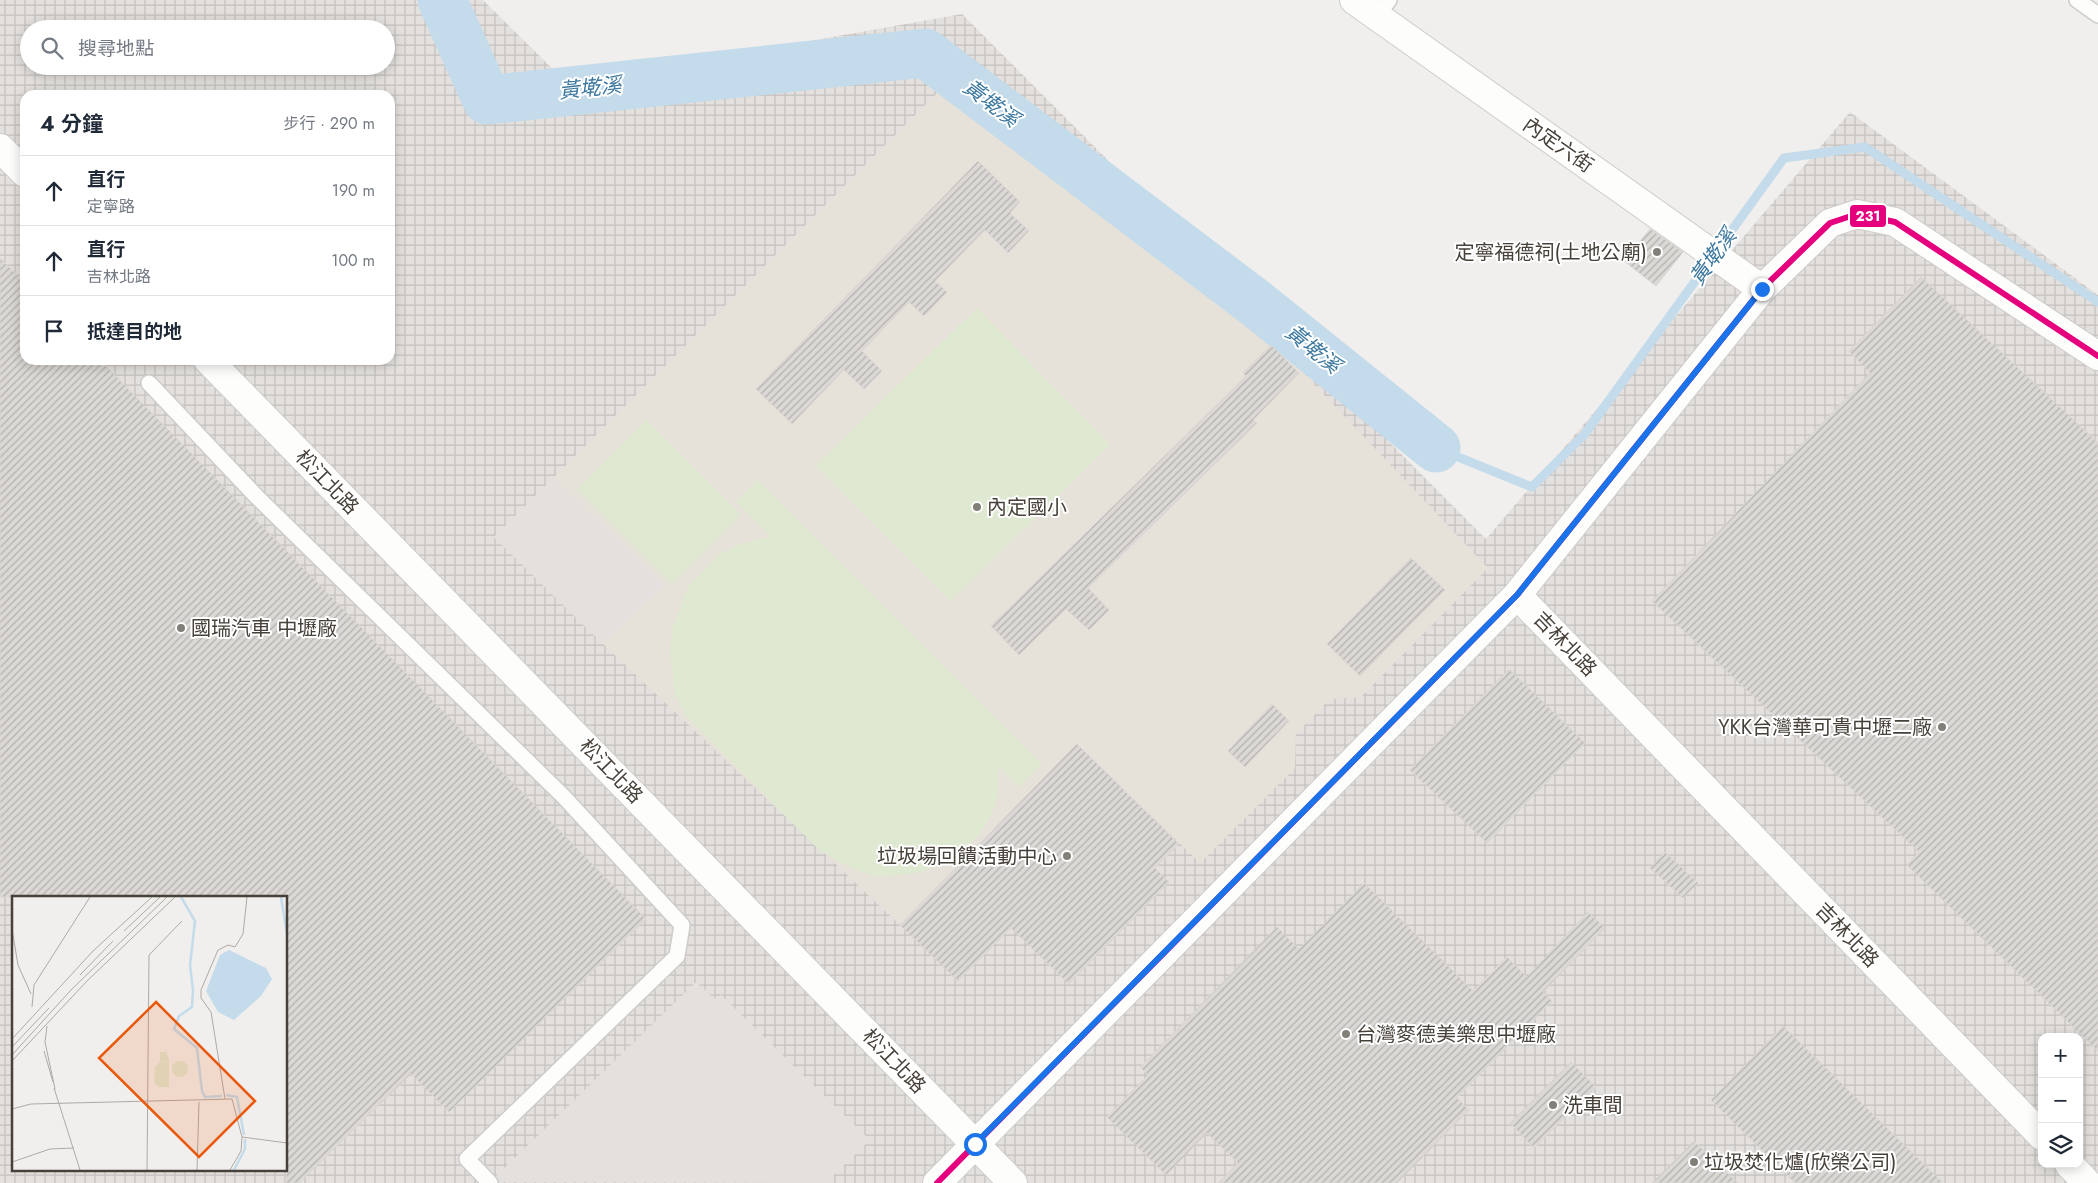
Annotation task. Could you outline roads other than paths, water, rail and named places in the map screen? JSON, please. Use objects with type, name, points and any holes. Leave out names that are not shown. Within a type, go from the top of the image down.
[{"type":"street","name":"內定六街","points":[[1354,0],[1383,8],[1762,289]]},
{"type":"street","points":[[0,148],[20,168]]},
{"type":"street","name":"吉林北路","points":[[2038,1132],[1517,595],[1762,289],[1830,223],[1857,214],[1895,222],[2098,356]]},
{"type":"street","name":"松江北路","points":[[213,365],[1014,1183]]},
{"type":"street","points":[[938,1183],[1517,595]]},
{"type":"street","points":[[2073,1168],[2088,1183]]},
{"type":"lane","points":[[2077,0],[2098,15]]},
{"type":"lane","points":[[149,383],[257,497],[564,797],[682,925],[677,956],[467,1159],[490,1183]]},
{"type":"waterway","name":"黃墘溪","points":[[442,0],[487,100],[925,53],[1258,305],[1436,448]]},
{"type":"waterway","name":"黃墘溪","points":[[1436,448],[1532,487],[1584,435],[1784,158],[1865,147],[2098,302]]},
{"type":"place","name":"定寧福德祠(土地公廟)","points":[[1657,252]]},
{"type":"place","name":"內定國小","points":[[977,507]]},
{"type":"place","name":"國瑞汽車 中壢廠","points":[[181,628]]},
{"type":"place","name":"YKK台灣華可貴中壢二廠","points":[[1942,727]]},
{"type":"place","name":"垃圾場回饋活動中心","points":[[1067,856]]},
{"type":"place","name":"台灣麥德美樂思中壢廠","points":[[1346,1034]]},
{"type":"place","name":"洗車間","points":[[1553,1105]]},
{"type":"place","name":"垃圾焚化爐(欣榮公司)","points":[[1694,1162]]}]
